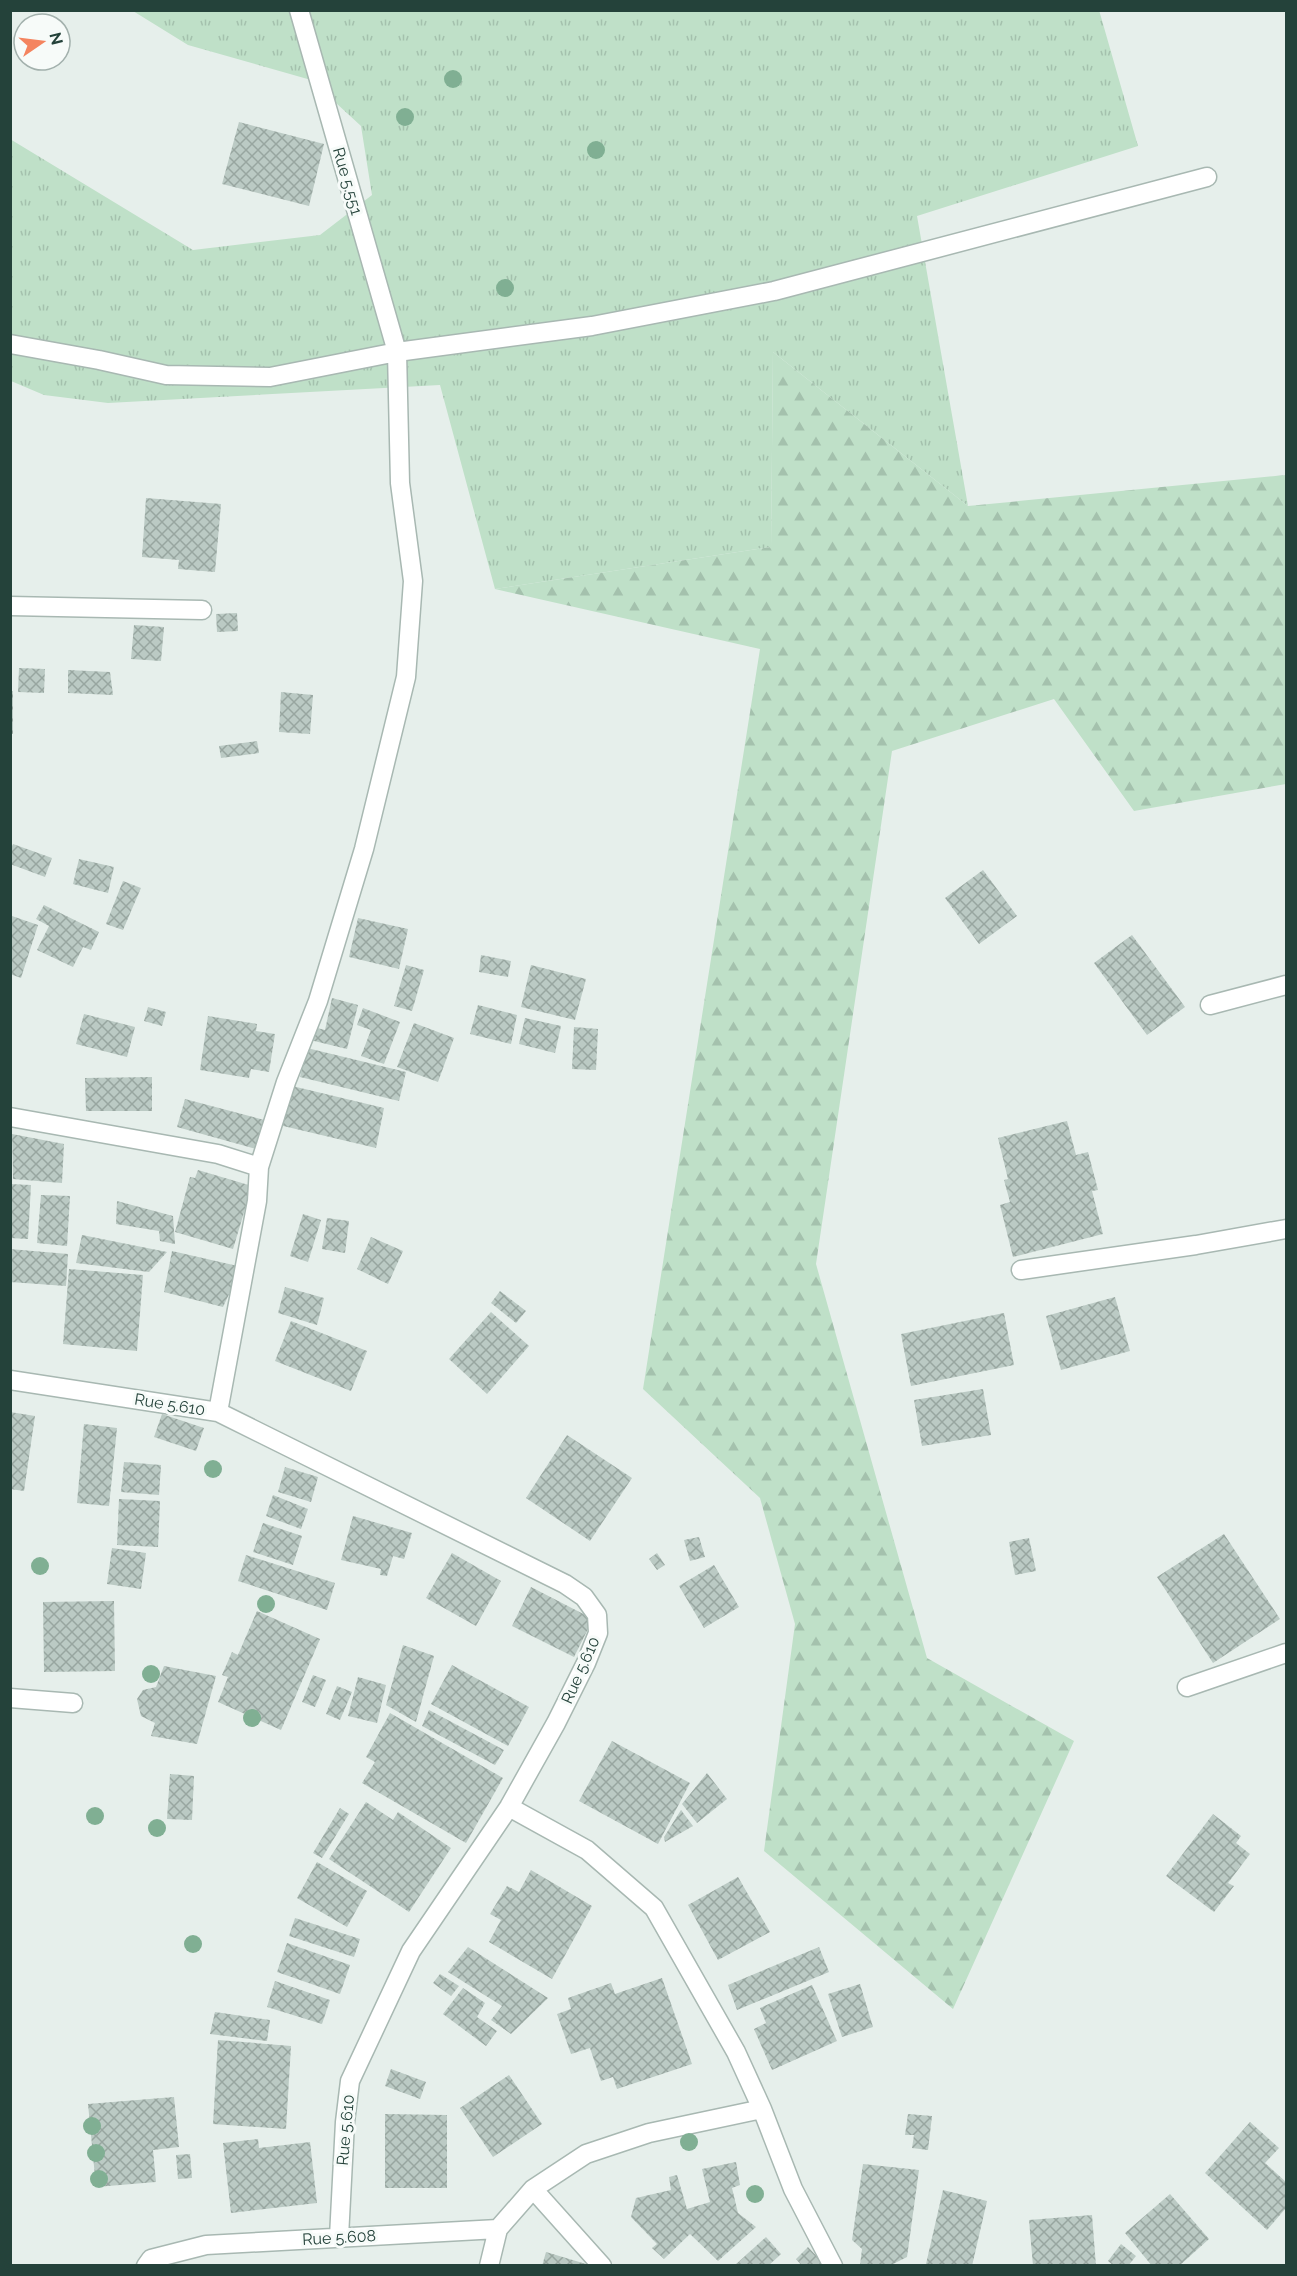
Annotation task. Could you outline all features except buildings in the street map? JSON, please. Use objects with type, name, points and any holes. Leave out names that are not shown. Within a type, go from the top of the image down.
[{"type":"street","name":"Rue 5.551","points":[[218,1412],[257,1201],[259,1167],[286,1082],[322,990],[364,849],[406,676],[413,580],[400,483],[396,352],[300,10]]},
{"type":"street","points":[[10,344],[166,375],[270,377],[396,352],[592,326],[774,291],[1207,177]]},
{"type":"street","points":[[10,606],[202,610]]},
{"type":"street","points":[[1209,1005],[1287,985]]},
{"type":"street","points":[[10,1118],[218,1154],[259,1167]]},
{"type":"street","points":[[1021,1270],[1196,1245],[1287,1229]]},
{"type":"street","name":"Rue 5.610","points":[[10,1380],[218,1412],[565,1584],[584,1597],[597,1615],[598,1633],[586,1663],[556,1723],[509,1807],[411,1951],[350,2081],[345,2122],[339,2236]]},
{"type":"street","points":[[1187,1687],[1287,1653]]},
{"type":"street","points":[[10,1698],[73,1703]]},
{"type":"street","points":[[509,1807],[586,1850],[654,1908],[736,2052],[794,2189],[833,2265]]},
{"type":"street","points":[[489,2265],[498,2229],[533,2189],[586,2154],[649,2133],[762,2109]]},
{"type":"street","points":[[533,2189],[602,2265]]},
{"type":"street","name":"Rue 5.608","points":[[146,2265],[151,2259],[206,2245],[498,2229]]},
{"type":"green space","points":[[1099,10],[1138,146],[917,216],[968,506],[773,352],[771,547],[495,589],[440,385],[108,403],[44,395],[11,381],[10,139],[193,250],[320,235],[372,195],[361,126],[311,80],[188,45],[133,11]]},
{"type":"green space","points":[[773,352],[968,506],[1286,475],[1286,784],[1134,811],[1054,699],[892,751],[816,1264],[927,1658],[1074,1741],[953,2009],[764,1851],[795,1624],[760,1498],[643,1389],[760,649],[495,589],[771,547]]}]
